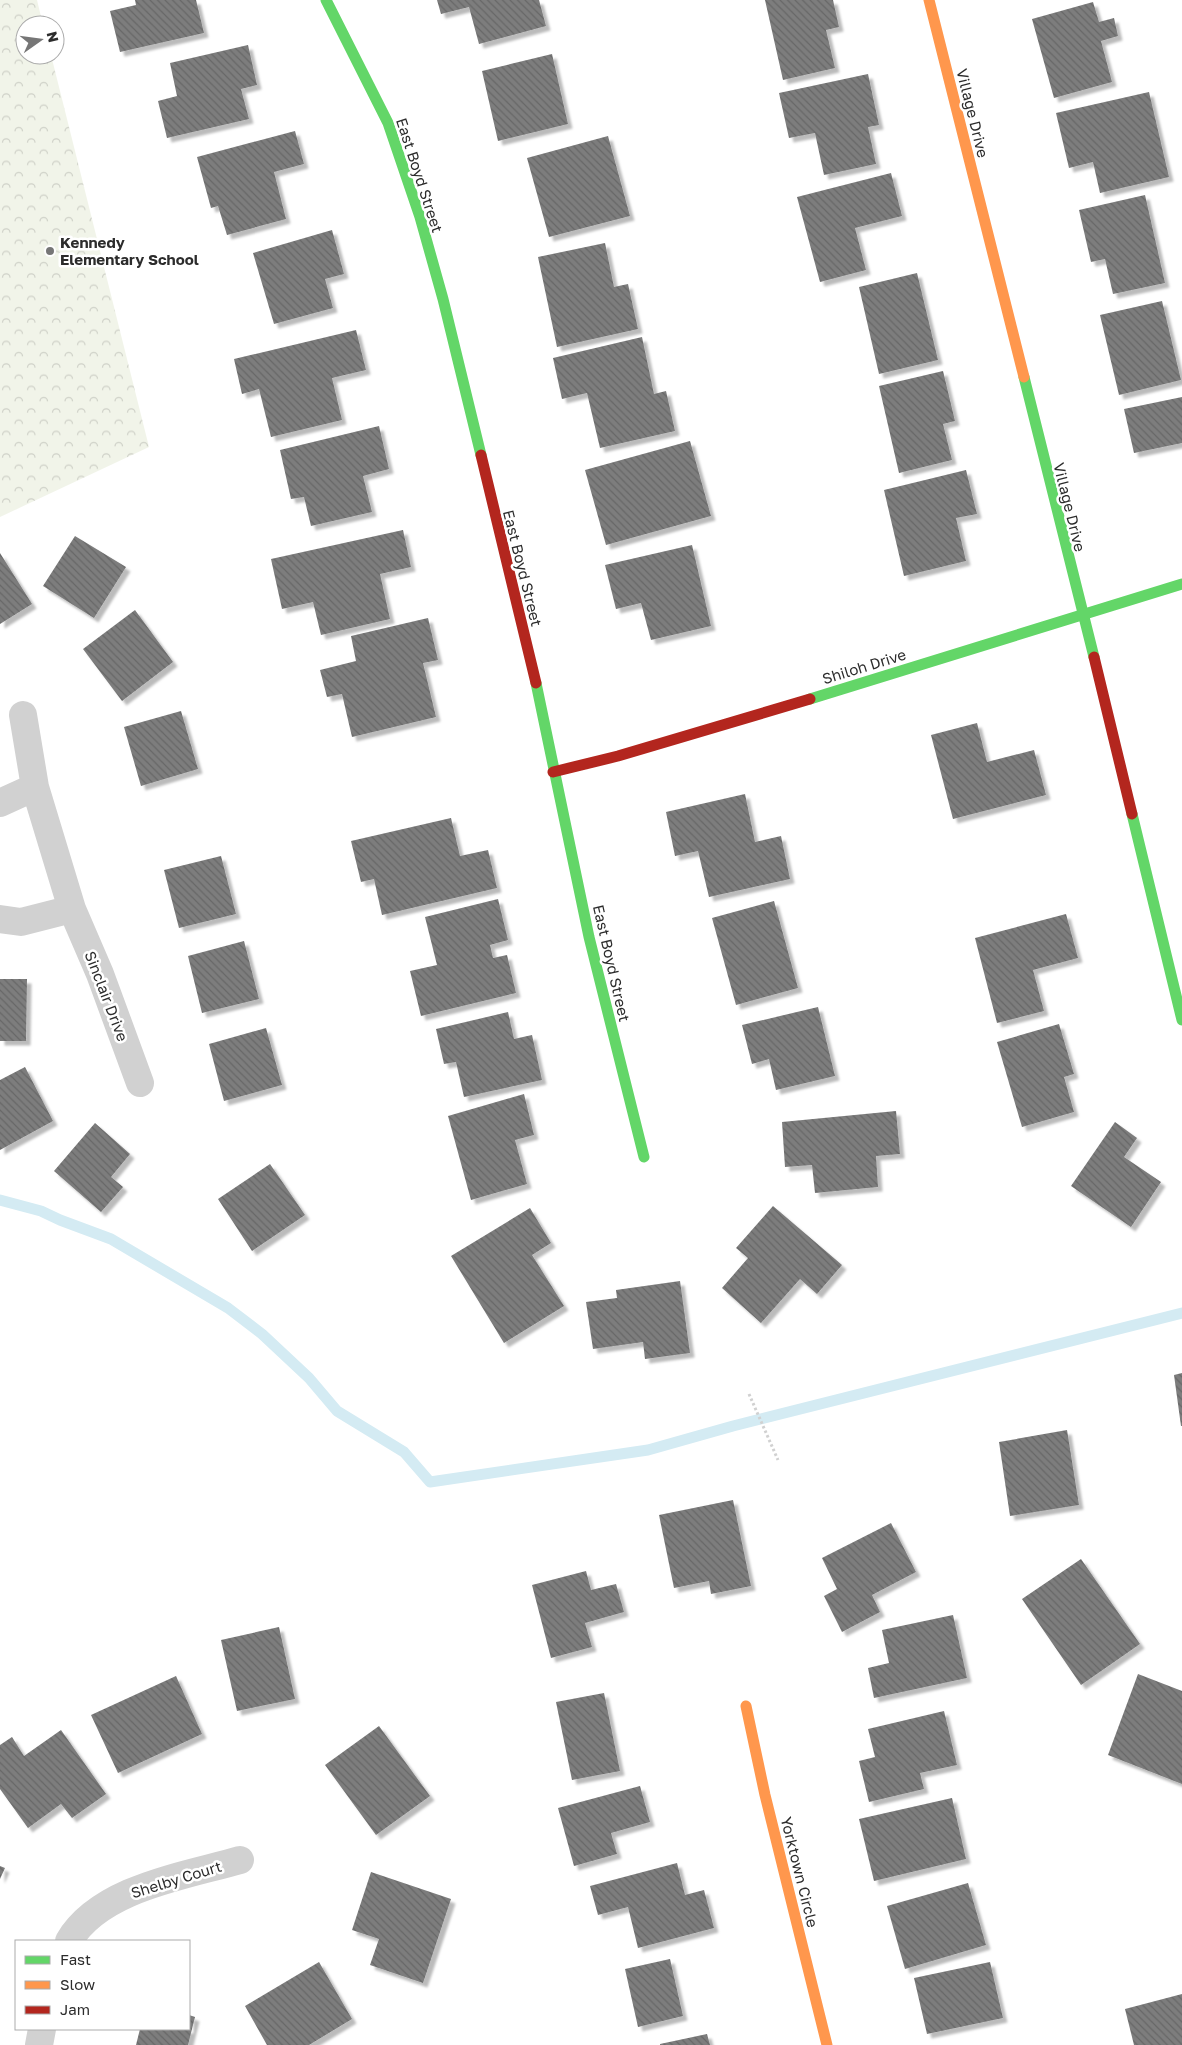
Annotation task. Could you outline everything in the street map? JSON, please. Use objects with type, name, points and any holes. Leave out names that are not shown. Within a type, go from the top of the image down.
[{"type":"street","name":"East Boyd Street","points":[[326,0],[388,123],[420,217],[443,299],[529,657],[618,1058],[644,1157]]},
{"type":"street","name":"Village Drive","points":[[929,0],[1182,1020]]},
{"type":"street","name":"Shiloh Drive","points":[[553,772],[618,756],[1182,584]]},
{"type":"street","name":"Sinclair Drive","points":[[23,716],[35,787],[72,909],[100,974],[140,1083]]},
{"type":"street","points":[[0,803],[35,787]]},
{"type":"street","points":[[0,919],[21,922],[72,909]]},
{"type":"street","name":"Yorktown Circle","points":[[746,1706],[765,1795],[828,2045]]},
{"type":"street","name":"Shelby Court","points":[[70,1940],[92,1915],[114,1899],[148,1885],[240,1860]]},
{"type":"street","points":[[39,2045],[42,2030]]},
{"type":"path","points":[[749,1394],[778,1460]]},
{"type":"green space","name":"Kennedy Elementary School","points":[[0,0],[37,0],[41,15],[15,15],[15,65],[54,65],[149,447],[0,517]]},
{"type":"building","points":[[135,0],[196,0],[204,33],[120,52],[110,11],[136,5]]},
{"type":"building","points":[[437,0],[539,0],[546,26],[479,44],[469,7],[441,14]]},
{"type":"building","points":[[765,0],[833,0],[839,27],[826,30],[835,68],[783,80]]},
{"type":"building","points":[[1093,2],[1099,22],[1114,18],[1118,36],[1101,41],[1112,82],[1054,98],[1032,19]]},
{"type":"building","points":[[248,45],[257,85],[241,89],[249,119],[167,138],[158,101],[177,96],[170,63]]},
{"type":"building","points":[[552,54],[568,124],[498,141],[482,71]]},
{"type":"building","points":[[868,74],[879,125],[868,127],[876,164],[824,175],[815,133],[789,138],[779,93]]},
{"type":"building","points":[[1149,92],[1169,177],[1100,193],[1093,162],[1069,168],[1056,113]]},
{"type":"building","points":[[295,131],[304,164],[274,172],[286,219],[227,235],[218,206],[211,208],[197,157]]},
{"type":"building","points":[[608,136],[630,216],[549,237],[527,158]]},
{"type":"building","points":[[891,173],[902,216],[855,228],[866,270],[820,282],[797,197]]},
{"type":"building","points":[[1145,195],[1165,283],[1113,294],[1105,259],[1091,262],[1079,210]]},
{"type":"building","points":[[332,230],[344,274],[325,279],[333,308],[274,324],[253,253]]},
{"type":"building","points":[[605,243],[614,287],[628,284],[638,329],[557,347],[538,257]]},
{"type":"building","points":[[917,273],[938,360],[879,374],[859,287]]},
{"type":"building","points":[[1162,301],[1181,380],[1119,395],[1100,315]]},
{"type":"building","points":[[356,330],[366,370],[332,378],[342,420],[271,437],[259,389],[242,394],[234,359]]},
{"type":"building","points":[[642,337],[654,394],[666,391],[675,431],[600,448],[587,393],[562,399],[553,358]]},
{"type":"building","points":[[943,371],[955,421],[943,424],[952,460],[899,473],[879,386]]},
{"type":"building","points":[[1182,397],[1182,443],[1134,453],[1124,409]]},
{"type":"building","points":[[379,426],[389,469],[363,476],[372,512],[311,526],[304,497],[291,499],[280,450]]},
{"type":"building","points":[[690,441],[711,516],[606,545],[585,470]]},
{"type":"building","points":[[966,470],[977,514],[956,518],[966,561],[904,576],[884,490]]},
{"type":"building","points":[[403,530],[411,567],[380,574],[390,619],[321,635],[313,602],[282,609],[271,559]]},
{"type":"building","points":[[75,536],[126,567],[94,618],[43,586]]},
{"type":"building","points":[[692,545],[711,626],[651,640],[641,603],[616,609],[605,565]]},
{"type":"building","points":[[0,553],[32,604],[0,624]]},
{"type":"building","points":[[135,610],[173,662],[122,701],[83,649]]},
{"type":"building","points":[[428,618],[438,660],[423,663],[436,717],[352,737],[342,694],[327,697],[320,670],[356,661],[351,636]]},
{"type":"building","points":[[181,711],[198,769],[141,786],[124,727]]},
{"type":"building","points":[[977,723],[987,762],[1034,750],[1046,795],[953,819],[931,735]]},
{"type":"building","points":[[745,794],[755,842],[781,836],[790,879],[709,897],[698,851],[675,856],[666,812]]},
{"type":"building","points":[[451,818],[460,856],[488,850],[497,888],[382,915],[374,879],[361,882],[351,841]]},
{"type":"building","points":[[221,856],[236,914],[179,928],[164,870]]},
{"type":"building","points":[[498,899],[508,940],[490,945],[493,958],[507,955],[516,993],[421,1016],[410,971],[437,965],[425,917]]},
{"type":"building","points":[[774,901],[798,988],[736,1005],[712,918]]},
{"type":"building","points":[[1066,914],[1078,958],[1033,970],[1044,1011],[997,1023],[975,938]]},
{"type":"building","points":[[244,941],[259,999],[202,1013],[188,956]]},
{"type":"building","points":[[0,979],[27,979],[26,1041],[0,1041]]},
{"type":"building","points":[[818,1007],[835,1076],[776,1090],[769,1059],[752,1064],[742,1025]]},
{"type":"building","points":[[508,1012],[514,1039],[532,1035],[542,1080],[464,1097],[456,1062],[444,1064],[436,1029]]},
{"type":"building","points":[[1059,1024],[1074,1074],[1064,1077],[1074,1112],[1022,1127],[997,1042]]},
{"type":"building","points":[[266,1028],[282,1085],[224,1101],[209,1044]]},
{"type":"building","points":[[25,1067],[53,1121],[0,1150],[0,1080]]},
{"type":"building","points":[[524,1094],[534,1135],[515,1140],[527,1184],[471,1200],[448,1116]]},
{"type":"building","points":[[896,1111],[900,1154],[876,1156],[878,1187],[815,1193],[812,1165],[785,1167],[782,1122]]},
{"type":"building","points":[[1115,1122],[1137,1138],[1124,1157],[1161,1182],[1131,1227],[1071,1186]]},
{"type":"building","points":[[95,1123],[130,1154],[111,1177],[123,1187],[101,1212],[54,1171]]},
{"type":"building","points":[[270,1164],[305,1215],[252,1251],[218,1199]]},
{"type":"building","points":[[773,1206],[842,1265],[817,1294],[800,1279],[761,1323],[722,1288],[748,1258],[736,1248]]},
{"type":"building","points":[[530,1208],[551,1243],[532,1255],[564,1306],[504,1343],[451,1256]]},
{"type":"building","points":[[680,1281],[690,1353],[645,1359],[643,1342],[593,1349],[586,1302],[617,1298],[616,1290]]},
{"type":"building","points":[[1182,1373],[1182,1426],[1181,1426],[1174,1375]]},
{"type":"building","points":[[1067,1430],[1079,1505],[1010,1516],[999,1442]]},
{"type":"building","points":[[733,1500],[751,1586],[711,1594],[709,1581],[674,1588],[659,1515]]},
{"type":"building","points":[[891,1523],[916,1572],[872,1595],[880,1612],[842,1632],[824,1596],[837,1589],[822,1558]]},
{"type":"building","points":[[1081,1559],[1140,1644],[1081,1685],[1022,1599]]},
{"type":"building","points":[[586,1571],[591,1590],[616,1584],[624,1612],[585,1623],[592,1647],[551,1658],[532,1585]]},
{"type":"building","points":[[953,1615],[967,1678],[874,1698],[868,1668],[889,1663],[882,1630]]},
{"type":"building","points":[[279,1627],[295,1699],[237,1711],[221,1640]]},
{"type":"building","points":[[1138,1674],[1182,1691],[1182,1784],[1108,1755]]},
{"type":"building","points":[[176,1676],[202,1734],[118,1773],[91,1715]]},
{"type":"building","points":[[604,1693],[620,1771],[572,1780],[556,1702]]},
{"type":"building","points":[[944,1711],[957,1765],[920,1773],[924,1789],[869,1802],[859,1761],[875,1757],[868,1729]]},
{"type":"building","points":[[379,1726],[430,1796],[376,1835],[325,1765]]},
{"type":"building","points":[[61,1730],[106,1794],[72,1818],[61,1804],[28,1828],[0,1789],[0,1745],[12,1737],[24,1756]]},
{"type":"building","points":[[640,1786],[650,1822],[611,1833],[617,1854],[574,1866],[558,1808]]},
{"type":"building","points":[[952,1798],[966,1859],[874,1881],[859,1819]]},
{"type":"building","points":[[677,1863],[685,1895],[704,1890],[714,1928],[638,1948],[628,1907],[598,1915],[590,1886]]},
{"type":"building","points":[[0,1866],[5,1868],[0,1879]]},
{"type":"building","points":[[371,1872],[451,1899],[423,1983],[370,1965],[379,1939],[352,1930]]},
{"type":"building","points":[[968,1883],[986,1945],[905,1969],[887,1906]]},
{"type":"building","points":[[670,1959],[683,2016],[638,2027],[625,1969]]},
{"type":"building","points":[[319,1962],[352,2019],[309,2045],[267,2045],[245,2006]]},
{"type":"building","points":[[990,1962],[1003,2018],[927,2034],[914,1978]]},
{"type":"building","points":[[1182,1994],[1182,2045],[1134,2045],[1125,2009]]},
{"type":"building","points":[[190,2015],[195,2017],[188,2045],[136,2045],[140,2030],[190,2030]]},
{"type":"building","points":[[707,2034],[710,2045],[660,2045],[660,2044]]},
{"type":"waterway","points":[[0,1200],[41,1211],[111,1239],[228,1308],[262,1334],[309,1378],[337,1411],[404,1452],[430,1482],[648,1450],[733,1426],[1182,1313]]},
{"type":"traffic: fast","points":[[326,0],[388,123],[420,217],[443,299],[481,455]]},
{"type":"traffic: fast","points":[[1024,377],[1094,657]]},
{"type":"traffic: fast","points":[[810,699],[1182,584]]},
{"type":"traffic: fast","points":[[536,683],[589,937],[644,1157]]},
{"type":"traffic: fast","points":[[1132,814],[1182,1020]]},
{"type":"traffic: slow","points":[[929,0],[1024,377]]},
{"type":"traffic: slow","points":[[746,1706],[765,1795],[827,2045]]},
{"type":"traffic: jam","points":[[481,455],[536,683]]},
{"type":"traffic: jam","points":[[1094,657],[1132,814]]},
{"type":"traffic: jam","points":[[553,772],[618,756],[810,699]]},
{"type":"place","name":"Kennedy Elementary School","points":[[50,251]]}]
